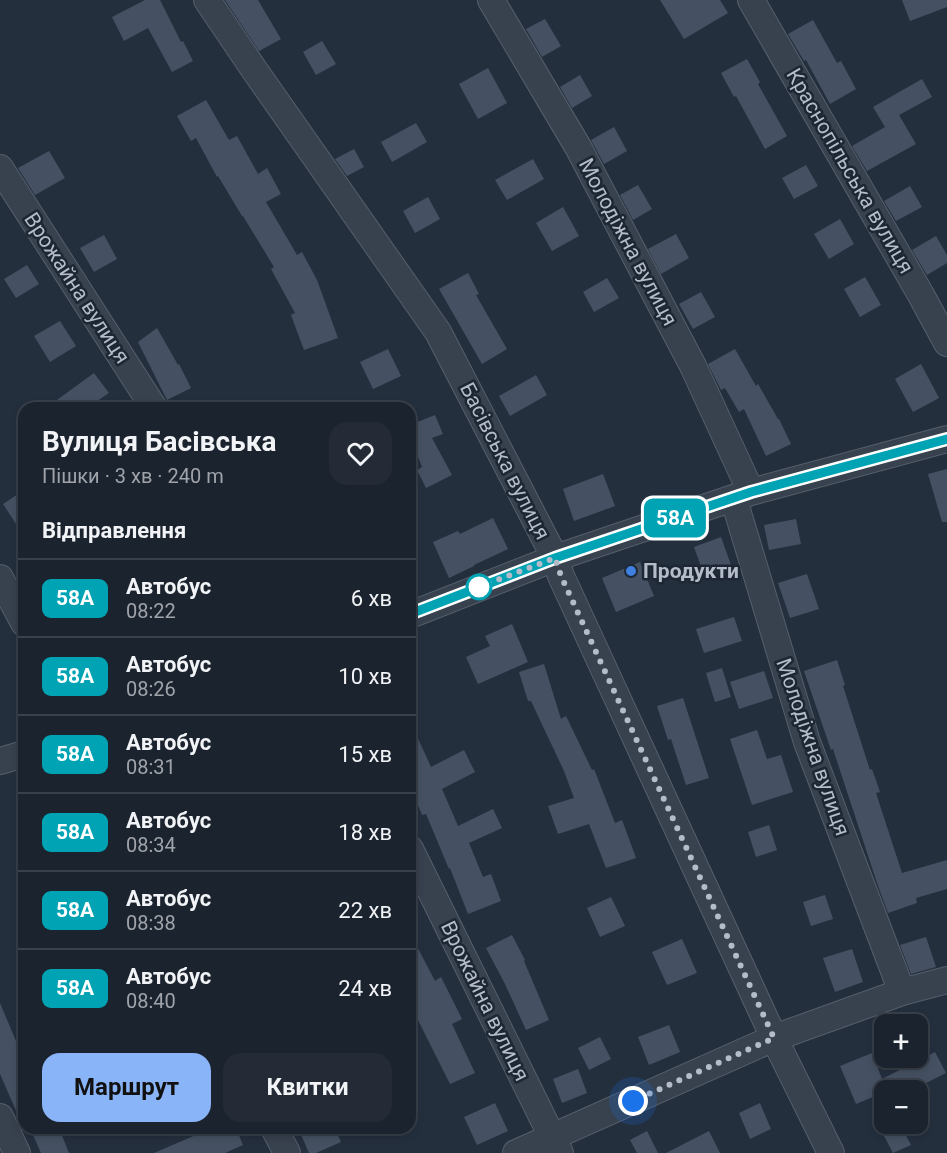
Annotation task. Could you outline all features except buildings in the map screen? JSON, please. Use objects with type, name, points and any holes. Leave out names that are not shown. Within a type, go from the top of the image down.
[{"type":"street","name":"Басівська вулиця","points":[[207,0],[438,332],[555,558],[561,576],[774,1038],[831,1153]]},
{"type":"street","name":"Молодіжна вулиця","points":[[491,0],[589,167],[693,366],[743,495],[738,513],[807,742],[903,992]]},
{"type":"street","name":"Краснопільська вулиця","points":[[752,0],[947,343]]},
{"type":"street","name":"Врожайна вулиця","points":[[0,168],[150,402]]},
{"type":"street","points":[[416,613],[555,558],[743,495],[947,439]]},
{"type":"street","points":[[0,578],[18,611]]},
{"type":"street","points":[[0,761],[18,756]]},
{"type":"street","name":"Врожайна вулиця","points":[[416,861],[556,1145]]},
{"type":"street","points":[[516,1153],[556,1145],[774,1038],[903,992],[947,980]]},
{"type":"street","points":[[0,1117],[16,1153]]},
{"type":"street","points":[[277,1134],[287,1153]]},
{"type":"bus line","name":"58А","points":[[416,612],[555,558],[751,492],[947,439]]},
{"type":"place","name":"Продукти","points":[[631,571]]},
{"type":"route","points":[[479,587],[555,558],[561,576],[774,1038],[633,1101]]}]
